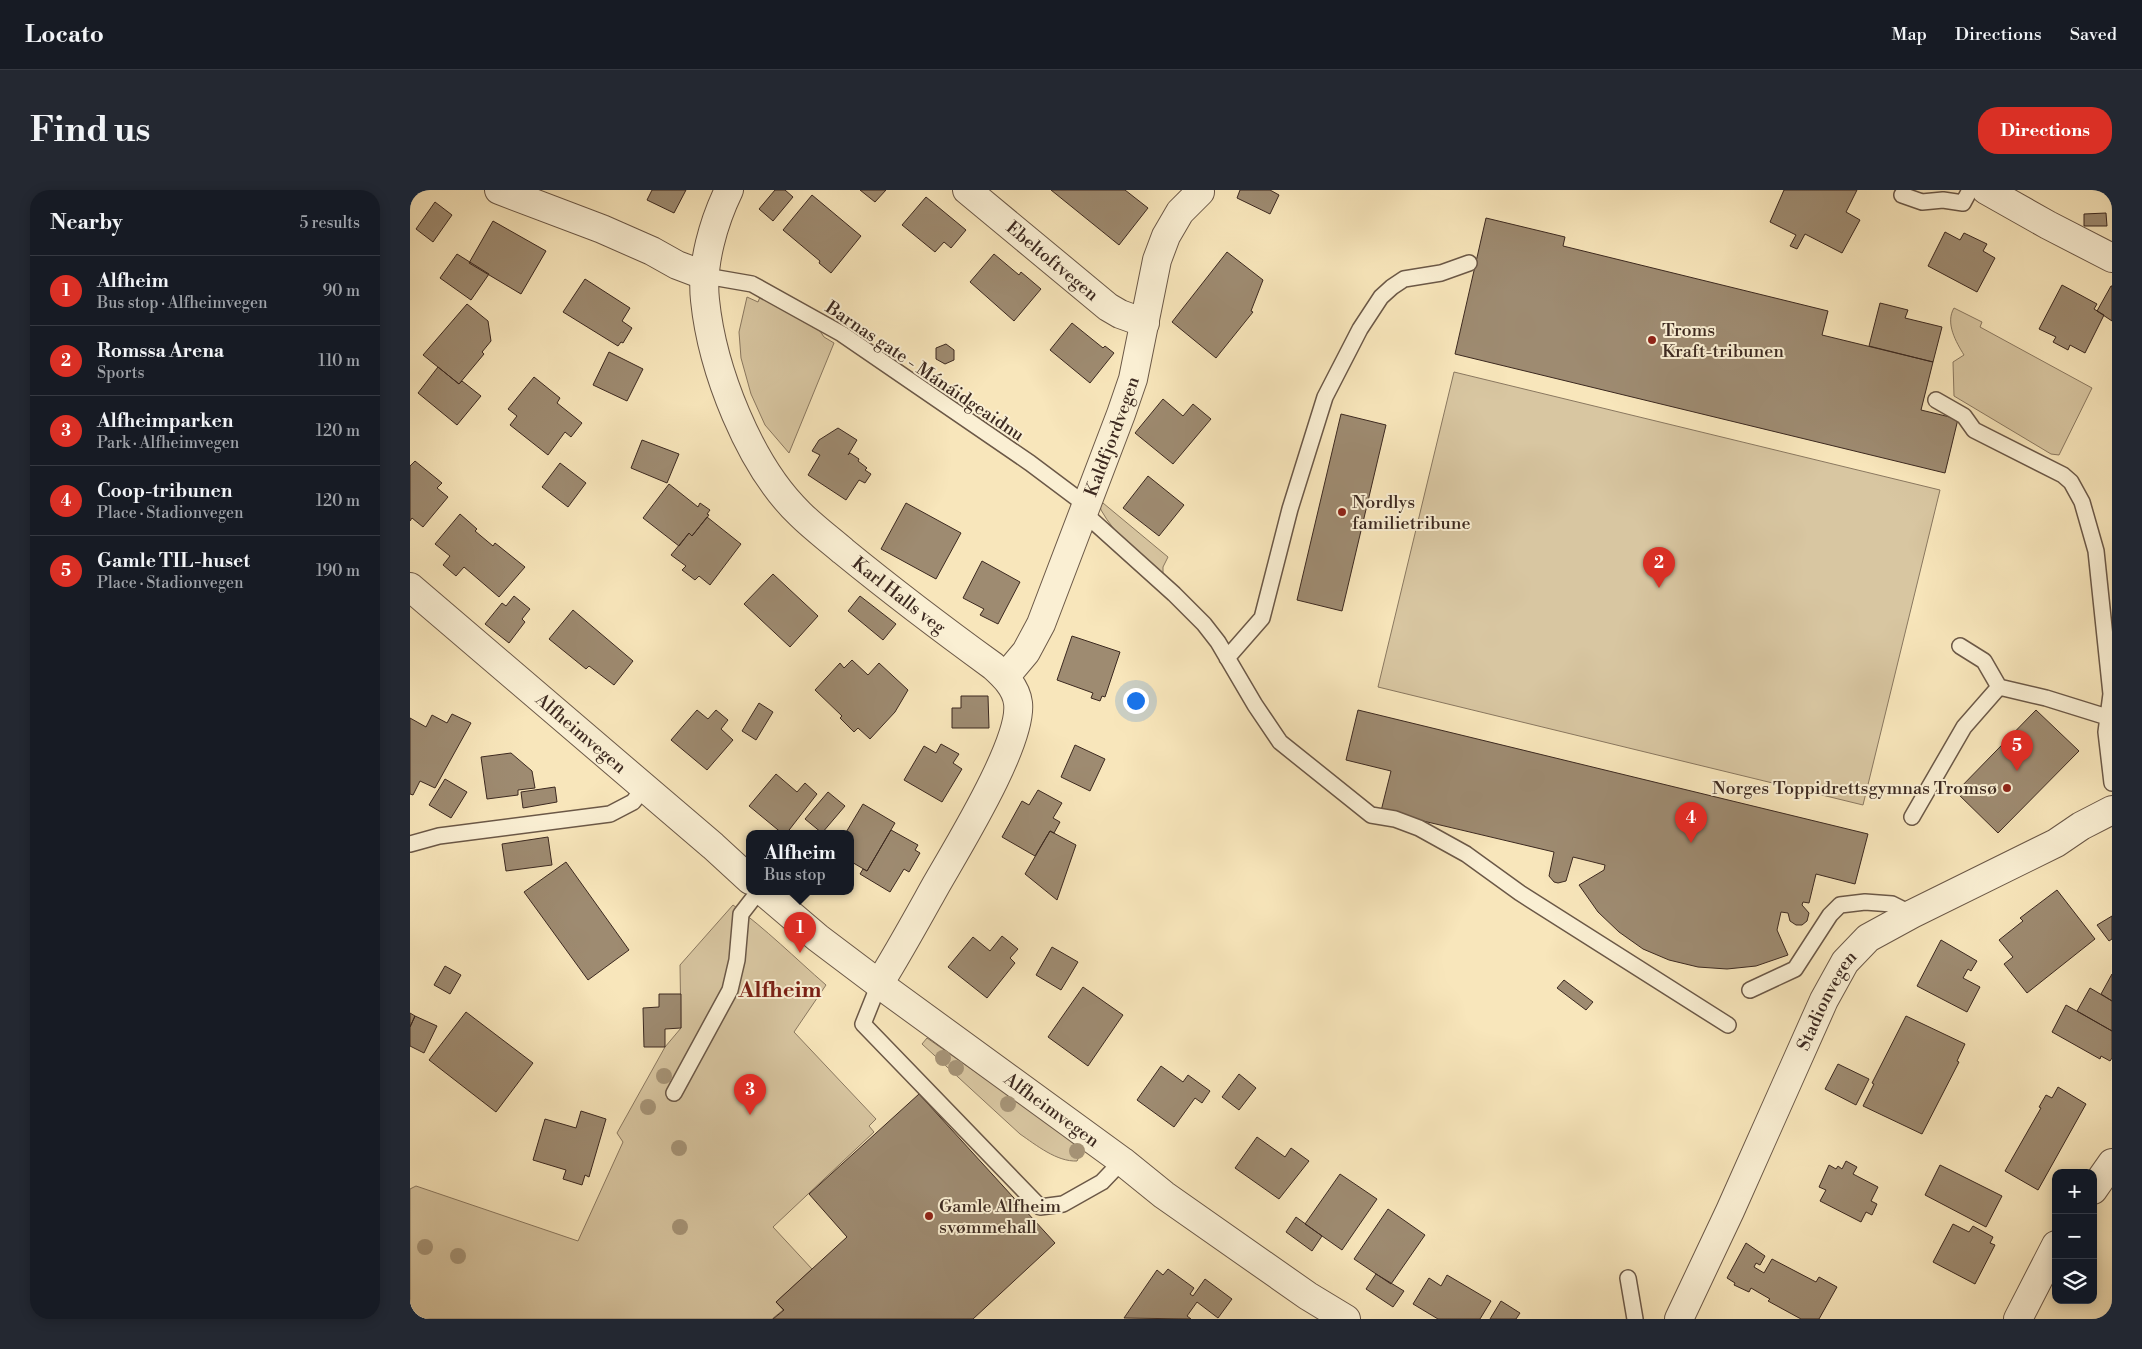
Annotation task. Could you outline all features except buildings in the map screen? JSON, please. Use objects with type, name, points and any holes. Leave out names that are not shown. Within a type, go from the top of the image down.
[{"type":"street","points":[[499,190],[602,229],[652,251],[677,265],[706,276]]},
{"type":"street","name":"Karl Halls veg","points":[[730,190],[716,221],[709,248],[705,298],[710,333],[726,389],[741,425],[757,456],[779,491],[800,514],[864,567],[1005,677],[1018,702],[1014,732],[1011,740],[972,822],[879,984]]},
{"type":"street","name":"Ebeltoftvegen","points":[[967,190],[1108,306],[1120,314],[1144,323]]},
{"type":"street","points":[[1986,190],[2052,228],[2112,258]]},
{"type":"street","name":"Kaldfjordvegen","points":[[1005,677],[1026,652],[1041,624],[1133,379],[1158,260],[1166,236],[1180,212],[1200,192]]},
{"type":"street","name":"Alfheimvegen","points":[[410,588],[746,877]]},
{"type":"street","name":"Stadionvegen","points":[[1679,1319],[1730,1211],[1835,976],[1845,962],[1868,938],[1912,914],[2056,843],[2081,826],[2112,810]]},
{"type":"street","name":"Alfheimvegen","points":[[768,895],[818,938],[1122,1161],[1164,1195],[1294,1286],[1346,1319]]},
{"type":"street","points":[[2097,1184],[2112,1163]]},
{"type":"street","points":[[2018,1319],[2052,1253]]},
{"type":"lane","points":[[1902,195],[1922,202],[1943,200],[1963,203],[1970,190]]},
{"type":"lane","points":[[1226,658],[1262,618],[1290,509],[1325,397],[1360,329],[1381,298],[1404,279],[1414,279],[1441,273],[1469,262]]},
{"type":"lane","name":"Barnas gate - Mánáidgeaidnu","points":[[706,276],[752,284],[842,334],[1030,463],[1085,509],[1197,616],[1218,642],[1226,658],[1280,742],[1371,815],[1395,819],[1419,828],[1466,854],[1520,893],[1728,1025]]},
{"type":"lane","points":[[1936,400],[1964,416],[1974,430],[2063,475],[2077,491],[2082,502],[2096,552],[2111,694],[2107,717],[2106,749],[2112,783]]},
{"type":"lane","points":[[1960,646],[1984,661],[1999,687],[2046,698],[2107,717]]},
{"type":"lane","points":[[1912,817],[1964,727],[1999,687]]},
{"type":"lane","points":[[410,844],[439,836],[610,814],[633,802],[644,788]]},
{"type":"lane","points":[[674,1094],[730,990],[737,960],[741,914],[756,895]]},
{"type":"lane","points":[[1750,990],[1794,969],[1830,915],[1840,905],[1865,902],[1892,904],[1912,914]]},
{"type":"lane","points":[[879,984],[863,1024],[1040,1207],[1063,1204],[1102,1182],[1122,1161]]},
{"type":"lane","points":[[1628,1278],[1635,1319]]},
{"type":"shaded area","points":[[747,297],[758,302],[760,297],[820,331],[824,337],[834,343],[789,453],[765,425],[751,394],[741,358],[739,332]]},
{"type":"shaded area","points":[[1954,308],[1982,322],[1980,327],[2092,388],[2059,455],[2051,454],[1954,396],[1953,362],[1964,355],[1951,326]]},
{"type":"shaded area","points":[[1454,372],[1940,490],[1863,805],[1378,687]]},
{"type":"shaded area","points":[[1103,503],[1168,557],[1163,567],[1163,574],[1129,545],[1114,529],[1101,510],[1100,506]]},
{"type":"shaded area","points":[[733,905],[826,985],[794,1032],[876,1119],[869,1126],[874,1132],[773,1227],[812,1269],[776,1302],[783,1310],[772,1319],[410,1319],[410,1189],[416,1186],[578,1241],[623,1142],[617,1133],[665,1047],[681,1028],[680,965]]},
{"type":"shaded area","points":[[927,1038],[1057,1129],[1082,1151],[1077,1161],[1069,1161],[1054,1156],[1020,1134],[922,1044]]},
{"type":"place","name":"Troms Kraft-tribunen","points":[[1652,340]]},
{"type":"place","name":"Nordlys familietribune","points":[[1342,512]]},
{"type":"place","name":"Romssa Arena","points":[[1659,588]]},
{"type":"place","name":"Gamle TIL-huset","points":[[2017,771]]},
{"type":"place","name":"Norges Toppidrettsgymnas Tromsø","points":[[2007,788]]},
{"type":"place","name":"Coop-tribunen","points":[[1691,843]]},
{"type":"place","name":"Alfheim","points":[[800,953]]},
{"type":"place","name":"Alfheimparken","points":[[750,1115]]},
{"type":"place","name":"Gamle Alfheim svømmehall","points":[[929,1216]]},
{"type":"district","name":"Alfheim","points":[[780,989]]}]
